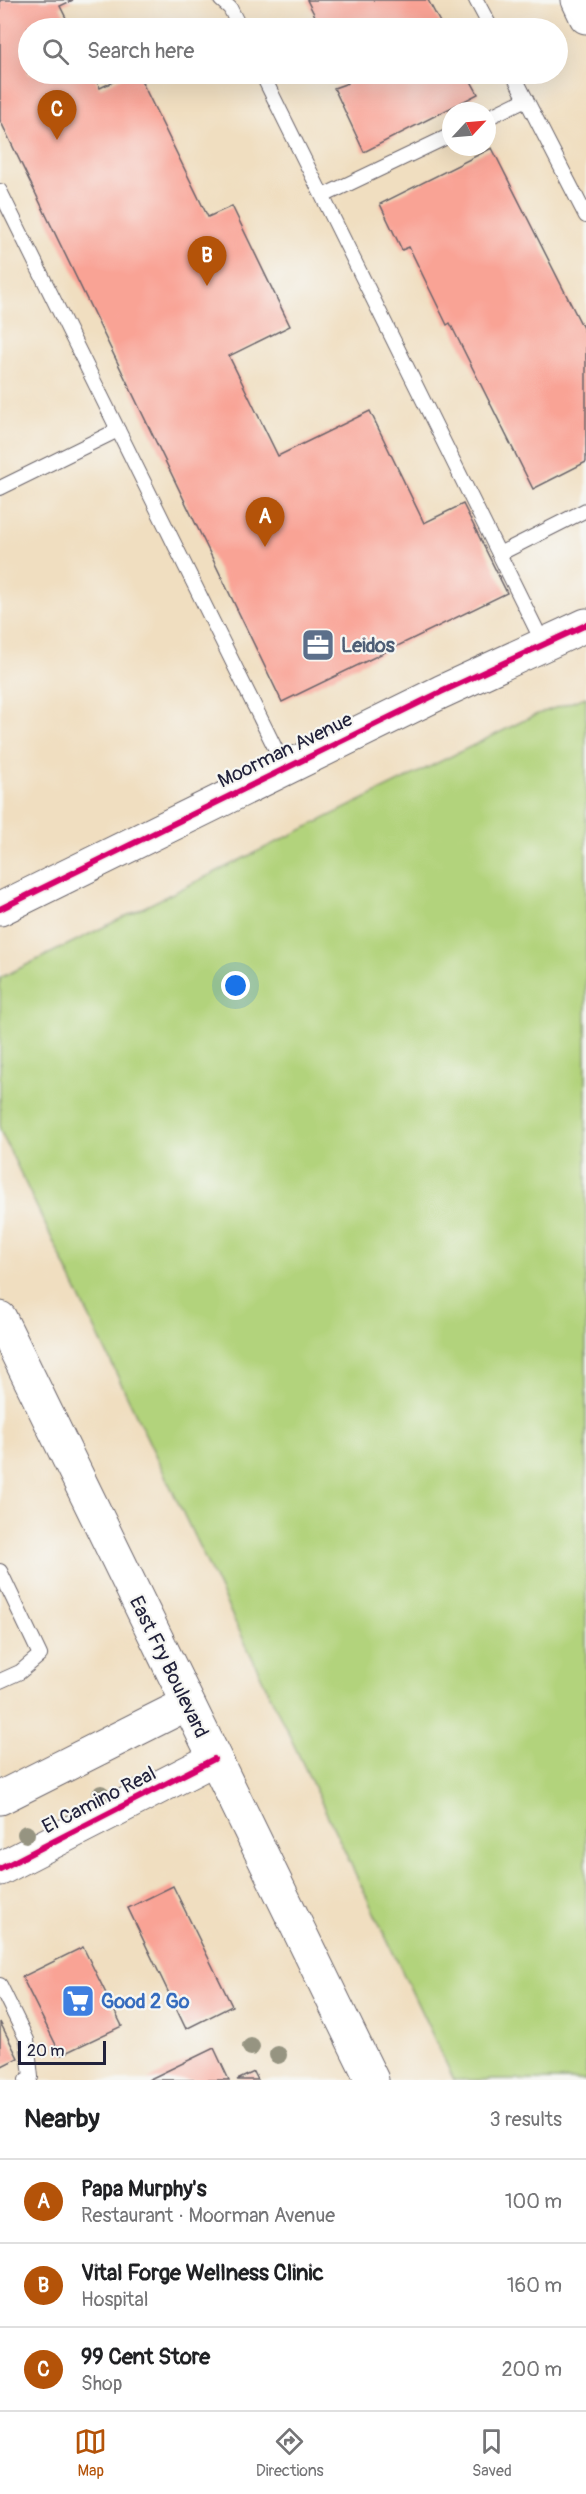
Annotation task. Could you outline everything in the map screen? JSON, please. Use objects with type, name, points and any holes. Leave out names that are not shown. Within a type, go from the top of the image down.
[{"type":"street","points":[[578,0],[586,17]]},
{"type":"street","name":"Moorman Avenue","points":[[0,909],[285,768],[586,626]]},
{"type":"street","name":"East Fry Boulevard","points":[[0,1318],[372,2080]]},
{"type":"street","points":[[0,1798],[187,1704]]},
{"type":"street","name":"El Camino Real","points":[[0,1869],[214,1759]]},
{"type":"lane","points":[[221,0],[230,8],[235,18]]},
{"type":"lane","points":[[477,0],[486,18]]},
{"type":"lane","points":[[267,84],[544,645]]},
{"type":"lane","points":[[518,84],[586,216]]},
{"type":"lane","points":[[496,114],[526,99]]},
{"type":"lane","points":[[323,196],[442,139]]},
{"type":"lane","points":[[0,191],[285,768]]},
{"type":"lane","points":[[0,488],[118,430]]},
{"type":"lane","points":[[499,554],[586,510]]},
{"type":"lane","points":[[0,1571],[40,1655],[20,1672],[0,1681]]},
{"type":"lane","points":[[0,1985],[27,2040],[31,2077],[26,2080]]},
{"type":"green space","points":[[586,697],[586,2080],[454,2080],[0,1130],[0,978],[535,715]]},
{"type":"building","points":[[0,0],[73,0],[60,6],[66,18],[18,18],[18,84],[98,84],[100,88],[108,84],[143,84],[208,217],[232,206],[290,326],[229,356],[278,456],[370,411],[424,523],[463,504],[507,593],[282,702],[0,120]]},
{"type":"building","points":[[307,0],[428,0],[438,18],[316,18]]},
{"type":"building","points":[[345,84],[472,84],[478,94],[462,102],[442,102],[442,112],[364,152],[334,88]]},
{"type":"building","points":[[476,156],[496,156],[586,334],[586,462],[533,489],[450,323],[447,325],[409,247],[402,250],[380,204]]},
{"type":"building","points":[[173,1886],[232,2006],[186,2029],[128,1908]]},
{"type":"building","points":[[83,1947],[122,2026],[61,2055],[22,1977]]},
{"type":"building","points":[[0,2022],[18,2058],[0,2067]]},
{"type":"building","points":[[214,2048],[229,2080],[148,2080]]},
{"type":"building","points":[[254,2072],[258,2080],[237,2080]]},
{"type":"cycle path","points":[[0,909],[441,692],[586,625]]},
{"type":"cycle path","points":[[0,1869],[214,1759]]},
{"type":"place","name":"99 Cent Store","points":[[57,140]]},
{"type":"place","name":"Vital Forge Wellness Clinic","points":[[207,286]]},
{"type":"place","name":"Papa Murphy's","points":[[265,547]]},
{"type":"place","name":"Leidos","points":[[318,645]]},
{"type":"place","name":"Good 2 Go","points":[[78,2001]]}]
